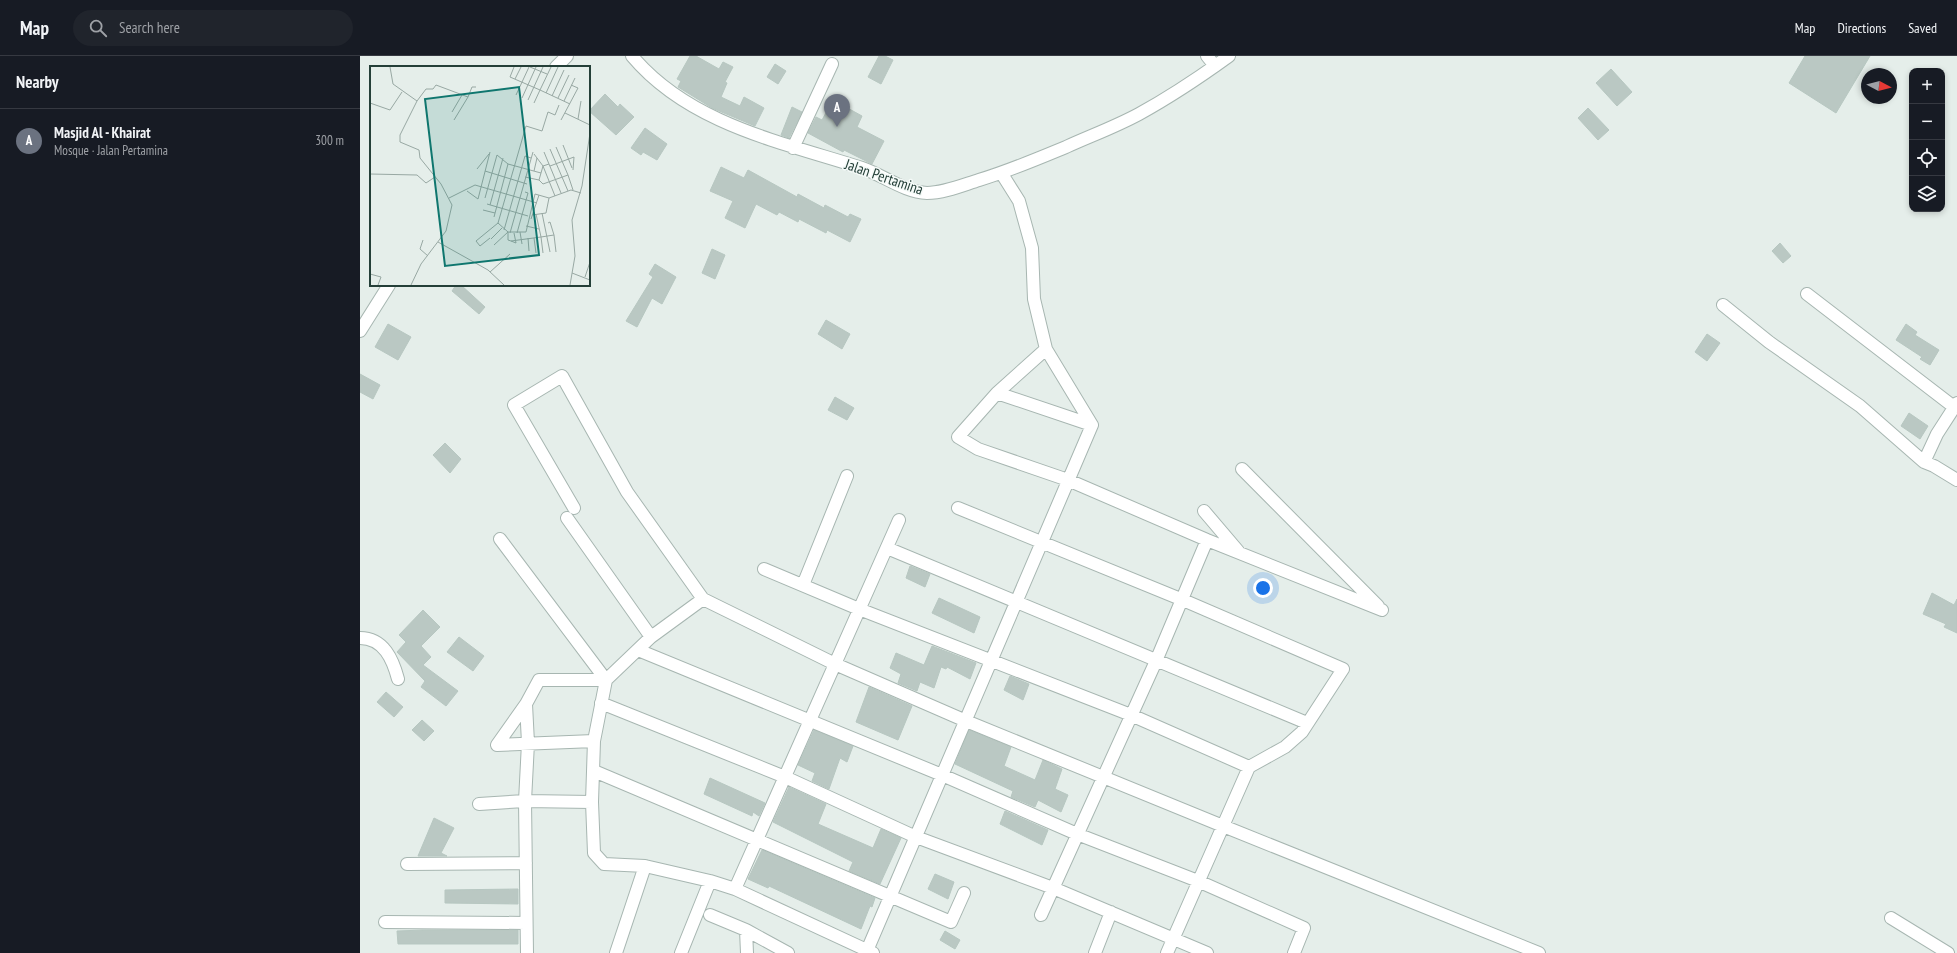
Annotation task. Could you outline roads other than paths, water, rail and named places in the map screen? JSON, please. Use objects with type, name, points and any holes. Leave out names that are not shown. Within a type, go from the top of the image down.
[{"type":"street","points":[[557,66],[567,56]]},
{"type":"street","name":"Jalan Pertamina","points":[[632,56],[646,73],[687,103],[728,124],[793,148],[864,169],[913,190],[928,193],[955,188],[1002,174],[1098,134],[1139,114],[1215,66],[1228,56]]},
{"type":"street","points":[[1207,56],[1215,66]]},
{"type":"street","points":[[793,148],[832,64]]},
{"type":"street","points":[[1002,174],[1019,201],[1032,248],[1034,299],[1046,349],[1092,425]]},
{"type":"street","points":[[360,331],[388,286]]},
{"type":"street","points":[[1807,294],[1956,405],[1936,434],[1924,462]]},
{"type":"street","points":[[1723,305],[1768,342],[1860,406],[1924,462],[1934,466],[1957,480]]},
{"type":"street","points":[[1046,349],[997,393],[958,437],[978,449],[1068,480],[1207,540],[1382,610],[1242,469]]},
{"type":"street","points":[[651,637],[571,513],[514,405],[562,376],[627,492],[703,599],[835,664],[966,721],[1539,953]]},
{"type":"street","points":[[997,393],[1092,425]]},
{"type":"street","points":[[703,599],[651,637],[606,680],[594,741],[592,802],[594,853],[604,864],[645,866],[710,881],[735,889],[869,952],[942,775],[1092,425]]},
{"type":"street","points":[[803,585],[847,476]]},
{"type":"street","points":[[958,508],[1182,600],[1343,669],[1302,732],[1285,747],[1249,767],[1172,938],[1167,953]]},
{"type":"street","points":[[1204,511],[1240,553]]},
{"type":"street","points":[[735,889],[887,548],[898,520]]},
{"type":"street","points":[[500,539],[606,680]]},
{"type":"street","points":[[1041,915],[1156,661],[1207,540]]},
{"type":"street","points":[[887,548],[1308,723]]},
{"type":"street","points":[[764,568],[859,609],[1131,715],[1249,767]]},
{"type":"street","points":[[360,638],[370,640],[382,646],[391,656],[398,679]]},
{"type":"street","points":[[638,650],[942,775],[1077,834],[1198,881],[1304,928],[1294,953]]},
{"type":"street","points":[[594,741],[497,744],[526,704],[539,680],[606,680]]},
{"type":"street","points":[[601,703],[785,777],[916,837],[1053,888],[1207,953]]},
{"type":"street","points":[[526,704],[528,743],[525,801],[527,953]]},
{"type":"street","points":[[594,771],[951,922],[964,892]]},
{"type":"street","points":[[479,804],[525,801],[592,802]]},
{"type":"street","points":[[407,864],[526,864]]},
{"type":"street","points":[[616,953],[645,866]]},
{"type":"street","points":[[681,953],[710,881]]},
{"type":"street","points":[[1095,953],[1111,912]]},
{"type":"street","points":[[710,915],[746,930],[788,953]]},
{"type":"street","points":[[1890,918],[1948,953]]},
{"type":"street","points":[[385,922],[526,923]]},
{"type":"street","points":[[746,930],[747,953]]},
{"type":"place","name":"Masjid Al - Khairat","points":[[837,127]]}]
